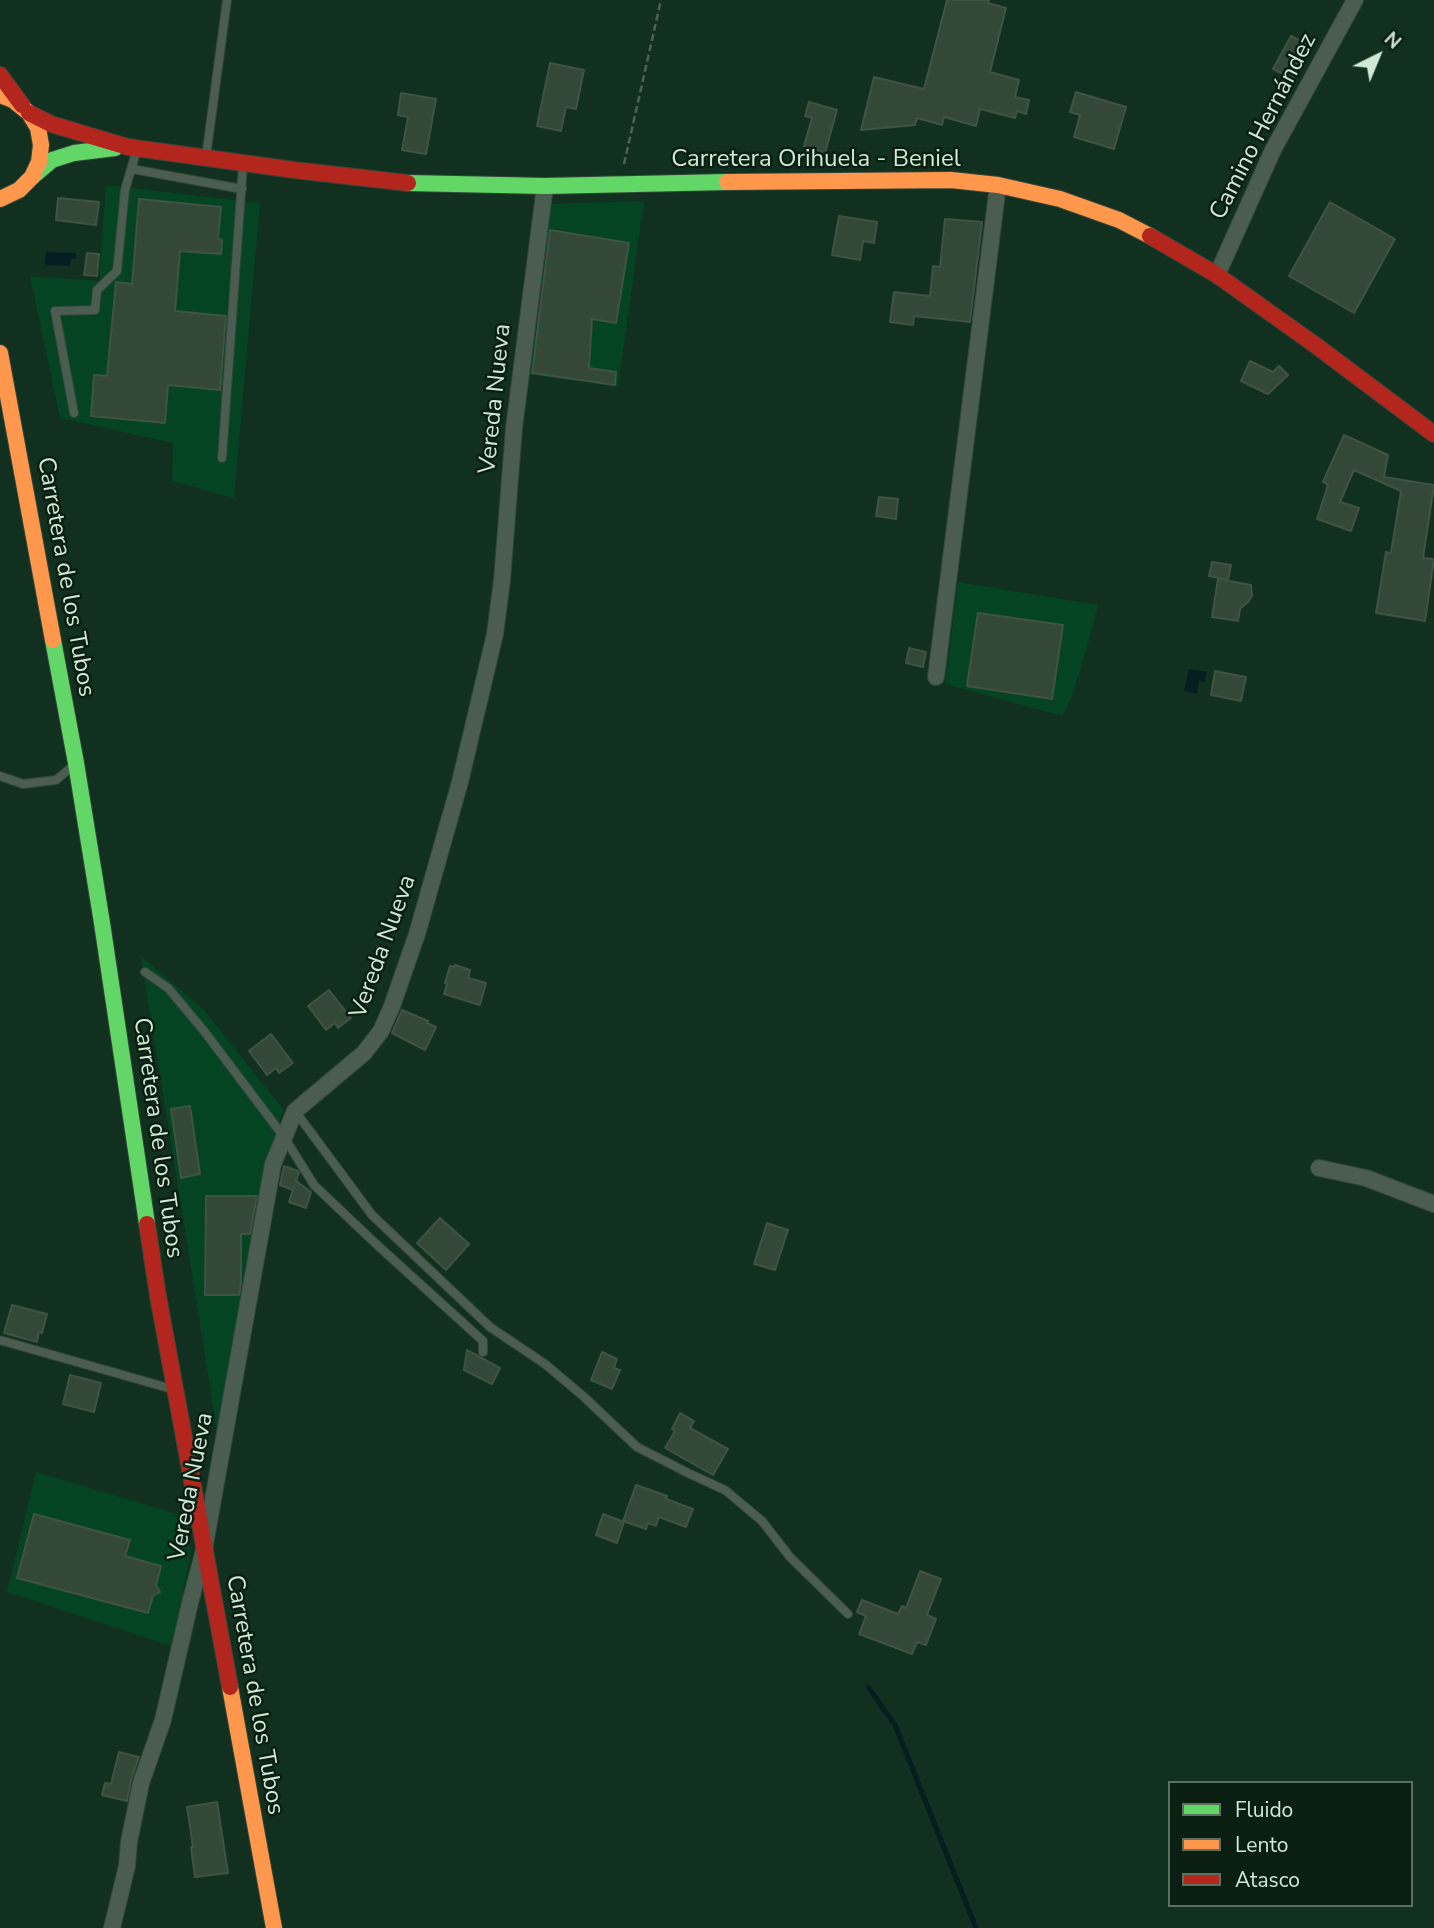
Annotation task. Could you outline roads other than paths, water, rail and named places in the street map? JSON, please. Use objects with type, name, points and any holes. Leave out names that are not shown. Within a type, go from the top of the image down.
[{"type":"main road","points":[[0,75],[38,128],[41,145],[39,162],[32,177]]},
{"type":"main road","name":"Carretera Orihuela - Beniel","points":[[0,95],[71,131],[132,147],[407,183],[545,186],[951,180],[998,185],[1060,199],[1119,220],[1170,246],[1217,275],[1434,434]]},
{"type":"main road","name":"Carretera Orihuela - Beniel","points":[[1,200],[19,190],[52,160],[74,153],[132,147]]},
{"type":"main road","name":"Carretera de los Tubos","points":[[0,353],[76,763],[158,1296],[274,1928]]},
{"type":"street","name":"Camino Hernández","points":[[1217,275],[1273,150],[1355,0]]},
{"type":"street","points":[[936,677],[998,185]]},
{"type":"street","name":"Vereda Nueva","points":[[112,1928],[127,1866],[141,1783],[163,1720],[204,1549],[273,1164],[295,1111],[364,1053],[381,1031],[417,934],[460,782],[495,634],[514,428],[545,186]]},
{"type":"street","points":[[1320,1168],[1366,1178],[1434,1204]]},
{"type":"lane","points":[[206,158],[227,0]]},
{"type":"lane","points":[[74,413],[55,311],[95,310],[97,290],[117,271],[125,190],[132,169],[132,147]]},
{"type":"lane","points":[[222,458],[243,163]]},
{"type":"lane","points":[[132,169],[242,189]]},
{"type":"lane","points":[[0,776],[23,784],[56,780],[76,763]]},
{"type":"lane","points":[[145,972],[169,988],[204,1031],[284,1137],[314,1185],[483,1341],[483,1352]]},
{"type":"lane","points":[[295,1111],[372,1215],[490,1327],[545,1364],[637,1447],[725,1490],[762,1521],[790,1557],[848,1614]]},
{"type":"lane","points":[[0,1340],[175,1389]]},
{"type":"water","points":[[46,252],[76,253],[76,259],[71,259],[70,266],[45,265]]},
{"type":"water","points":[[1189,669],[1206,672],[1205,682],[1199,681],[1197,694],[1184,691]]},
{"type":"waterway","points":[[868,1687],[895,1725],[976,1928]]}]
